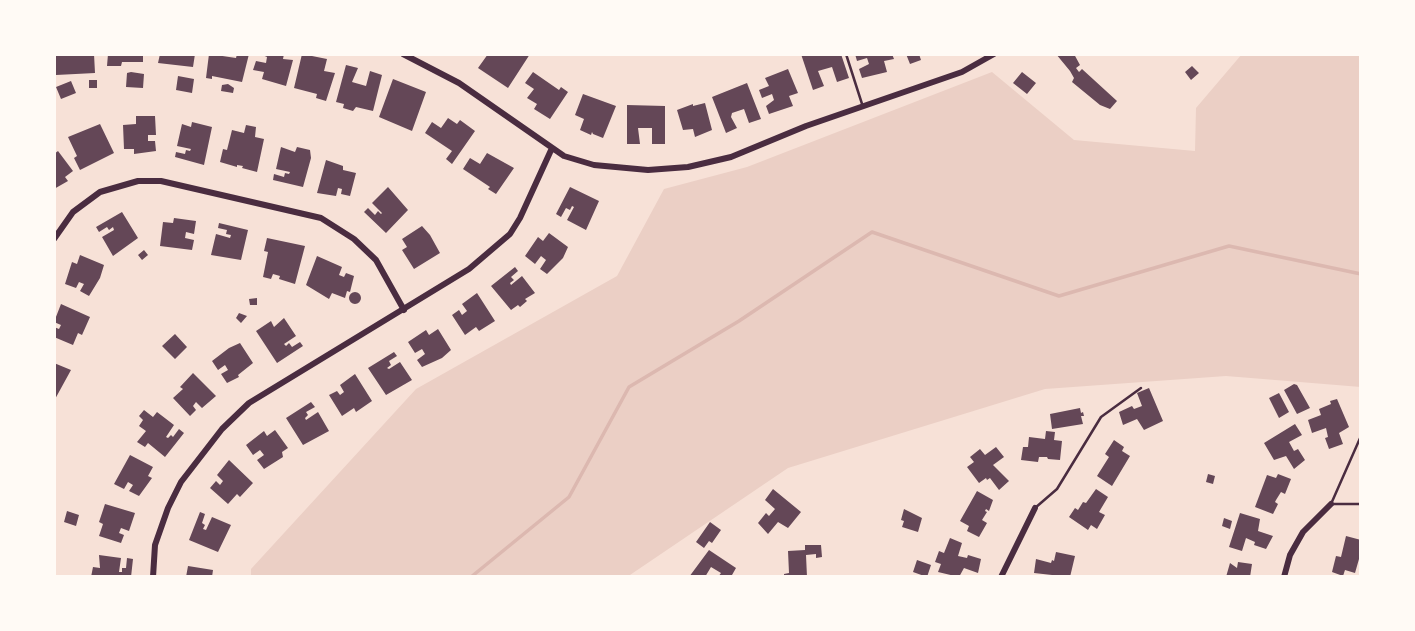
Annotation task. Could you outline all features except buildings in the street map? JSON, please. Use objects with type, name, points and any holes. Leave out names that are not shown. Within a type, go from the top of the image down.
[{"type":"street","points":[[403,54],[459,83],[552,148],[575,160],[613,168],[648,170],[688,167],[731,157],[806,126],[962,72],[993,54]]},
{"type":"street","points":[[153,577],[155,545],[181,482],[222,429],[249,403],[469,269],[510,234],[552,148]]},
{"type":"street","points":[[54,239],[73,212],[100,192],[138,181],[161,181],[321,218],[354,239],[376,260],[404,310]]},
{"type":"street","points":[[1284,577],[1290,555],[1303,532],[1331,504]]},
{"type":"street","points":[[1001,577],[1035,508]]},
{"type":"lane","points":[[846,54],[863,107]]},
{"type":"lane","points":[[1035,508],[1057,489],[1101,417],[1141,388]]},
{"type":"lane","points":[[1361,436],[1331,504],[1361,504]]},
{"type":"shaded area","points":[[1242,54],[1361,54],[1361,387],[1226,376],[1045,389],[788,468],[627,577],[251,577],[251,569],[416,389],[617,276],[664,189],[747,167],[992,72],[1074,140],[1195,151],[1196,108]]},
{"type":"waterway","points":[[471,577],[569,497],[629,387],[739,321],[872,232],[1059,296],[1229,246],[1361,274]]}]
